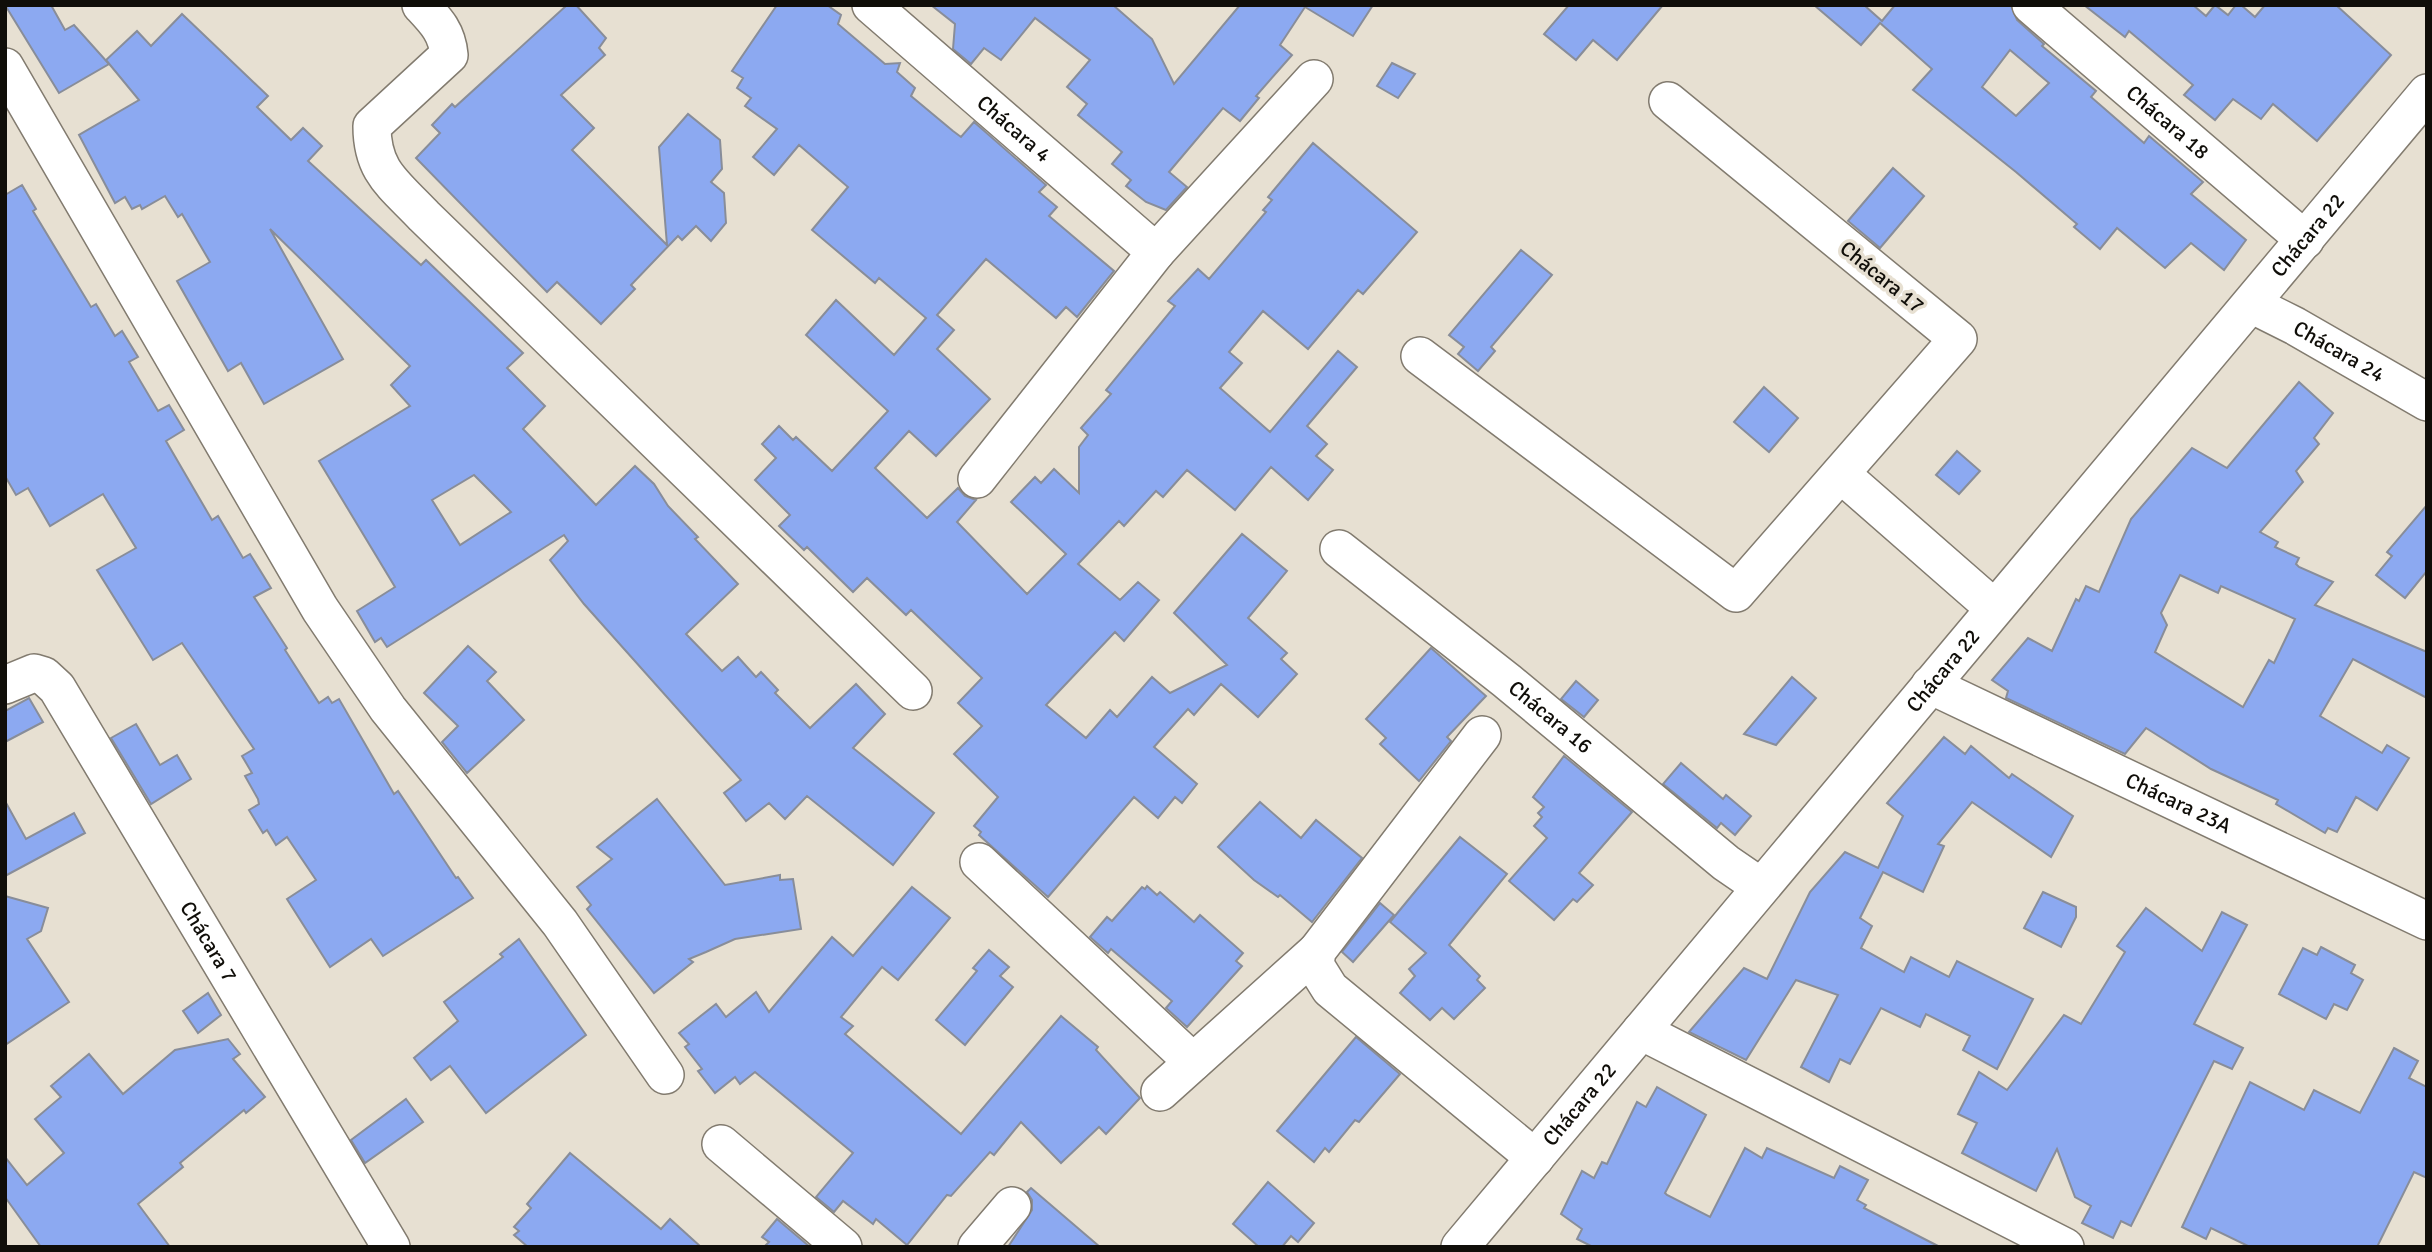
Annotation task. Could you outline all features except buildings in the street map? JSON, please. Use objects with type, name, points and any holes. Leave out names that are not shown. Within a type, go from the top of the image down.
[{"type":"street","points":[[421,5],[441,27],[448,40],[449,55],[372,126],[372,151],[382,171],[424,216],[913,691]]},
{"type":"street","name":"Chácara 4","points":[[870,5],[1156,252]]},
{"type":"street","name":"Chácara 18","points":[[2031,5],[2305,240]]},
{"type":"street","points":[[5,67],[320,609],[388,709],[560,923],[665,1075]]},
{"type":"street","points":[[977,479],[1156,252],[1314,79]]},
{"type":"street","name":"Chácara 22","points":[[1460,1247],[2427,93]]},
{"type":"street","name":"Chácara 17","points":[[1420,356],[1736,593],[1842,475],[1958,339],[1668,101]]},
{"type":"street","name":"Chácara 24","points":[[2251,304],[2295,326],[2427,402]]},
{"type":"street","points":[[1842,475],[1994,608]]},
{"type":"street","name":"Chácara 16","points":[[1339,549],[1507,681],[1726,863],[1761,887]]},
{"type":"street","name":"Chácara 7","points":[[5,685],[34,673],[44,676],[57,688],[391,1247]]},
{"type":"street","name":"Chácara 23A","points":[[1930,685],[2427,921]]},
{"type":"street","points":[[1160,1092],[1317,951],[1482,735]]},
{"type":"street","points":[[979,862],[1194,1062]]},
{"type":"street","points":[[1317,951],[1315,965],[1330,989],[1535,1158]]},
{"type":"street","points":[[1641,1031],[2065,1247]]},
{"type":"street","points":[[721,1144],[843,1247]]},
{"type":"street","points":[[977,1247],[1012,1206]]}]
